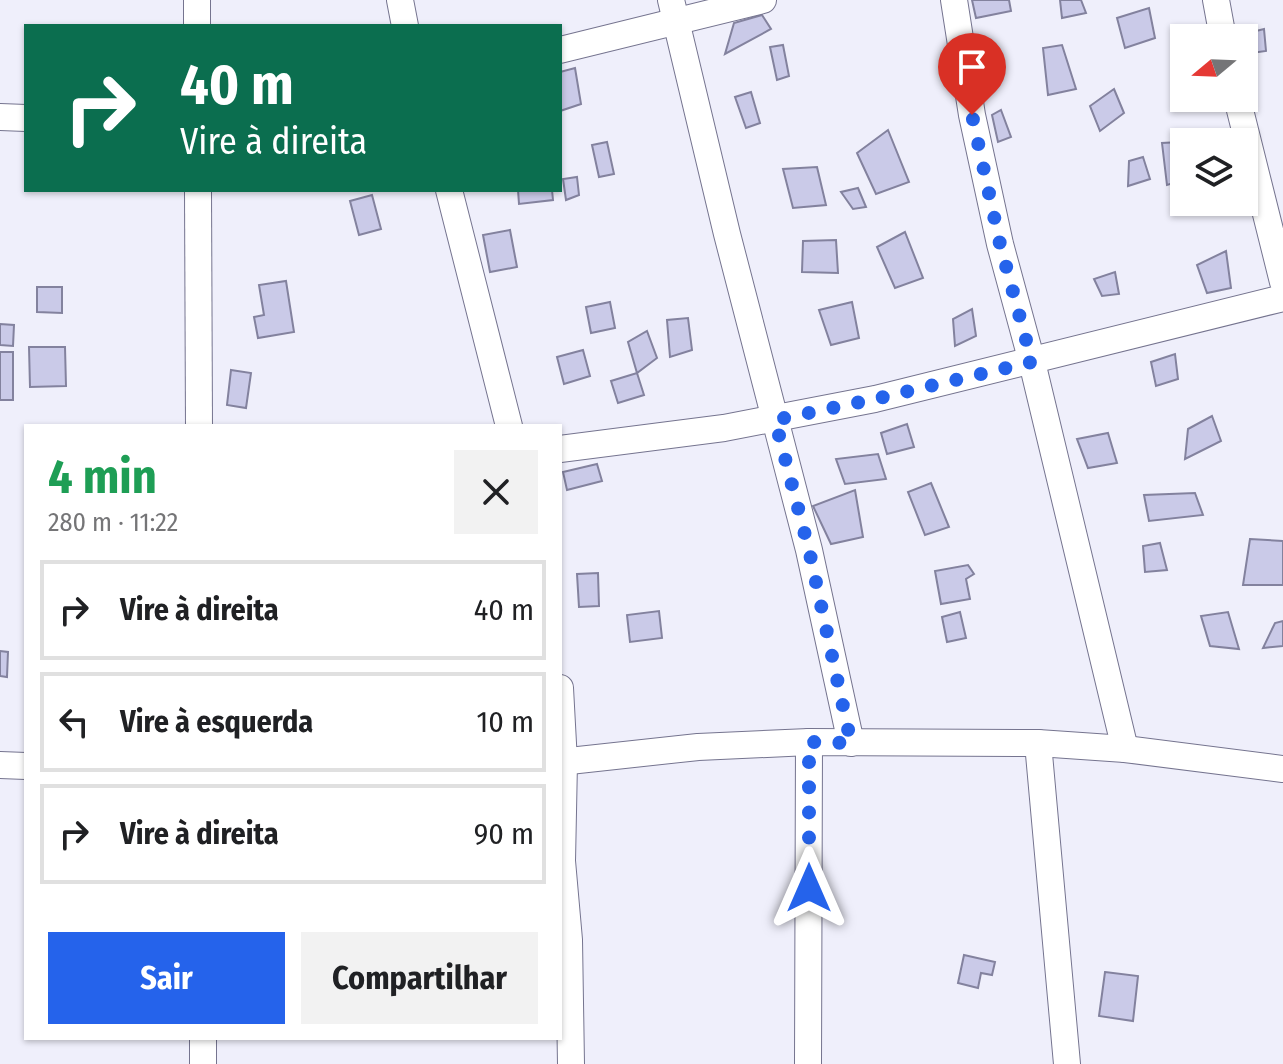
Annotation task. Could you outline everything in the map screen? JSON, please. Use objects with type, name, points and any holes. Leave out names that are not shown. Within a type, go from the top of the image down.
[{"type":"street","points":[[197,0],[197,24]]},
{"type":"street","points":[[400,0],[405,24]]},
{"type":"street","points":[[562,49],[674,10],[763,0]]},
{"type":"street","points":[[954,0],[972,115],[1000,244],[1032,362],[1125,749]]},
{"type":"street","points":[[1216,0],[1220,24]]},
{"type":"street","points":[[674,10],[727,234],[809,550],[851,743]]},
{"type":"street","points":[[1240,112],[1283,282]]},
{"type":"street","points":[[0,117],[24,118]]},
{"type":"street","points":[[198,192],[199,424]]},
{"type":"street","points":[[450,192],[508,424]]},
{"type":"street","points":[[562,449],[775,420],[1032,362],[1283,298]]},
{"type":"street","points":[[571,1064],[569,940],[562,861],[562,762],[698,747],[809,742],[1038,743],[1125,749],[1283,769]]},
{"type":"street","points":[[808,1064],[809,742]]},
{"type":"street","points":[[1038,743],[1067,1064]]},
{"type":"street","points":[[0,765],[24,766]]},
{"type":"street","points":[[203,1040],[203,1064]]},
{"type":"building","points":[[972,0],[1009,0],[1011,11],[976,18]]},
{"type":"building","points":[[1060,0],[1081,0],[1086,13],[1062,18]]},
{"type":"building","points":[[1149,8],[1155,38],[1125,48],[1117,18]]},
{"type":"building","points":[[762,15],[771,29],[725,54],[734,23]]},
{"type":"building","points":[[1264,29],[1266,51],[1258,52],[1258,30]]},
{"type":"building","points":[[783,45],[789,76],[777,80],[770,47]]},
{"type":"building","points":[[1062,45],[1076,89],[1048,95],[1043,48]]},
{"type":"building","points":[[575,68],[581,104],[562,110],[562,71]]},
{"type":"building","points":[[1114,89],[1124,113],[1100,131],[1090,106]]},
{"type":"building","points":[[751,92],[760,123],[746,128],[735,97]]},
{"type":"building","points":[[1001,110],[1011,137],[998,142],[992,115]]},
{"type":"building","points":[[888,130],[909,182],[876,194],[857,153]]},
{"type":"building","points":[[607,142],[614,174],[599,177],[592,145]]},
{"type":"building","points":[[1162,143],[1170,143],[1170,184],[1167,185]]},
{"type":"building","points":[[1143,157],[1150,179],[1128,186],[1129,161]]},
{"type":"building","points":[[817,167],[826,205],[793,208],[783,169]]},
{"type":"building","points":[[577,177],[579,195],[566,200],[563,179]]},
{"type":"building","points":[[858,188],[866,207],[853,209],[841,192]]},
{"type":"building","points":[[518,192],[552,192],[553,200],[519,204]]},
{"type":"building","points":[[372,195],[381,229],[359,235],[350,201]]},
{"type":"building","points":[[510,230],[517,267],[490,272],[483,235]]},
{"type":"building","points":[[905,232],[923,278],[895,288],[877,247]]},
{"type":"building","points":[[836,240],[838,273],[802,272],[803,241]]},
{"type":"building","points":[[1226,251],[1231,288],[1207,293],[1197,265]]},
{"type":"building","points":[[1115,272],[1119,294],[1102,296],[1094,279]]},
{"type":"building","points":[[286,281],[294,332],[258,338],[254,317],[264,315],[259,285]]},
{"type":"building","points":[[37,287],[62,287],[62,313],[37,312]]},
{"type":"building","points":[[610,302],[615,328],[591,333],[586,307]]},
{"type":"building","points":[[852,302],[859,338],[831,345],[819,310]]},
{"type":"building","points":[[972,309],[976,336],[955,346],[953,319]]},
{"type":"building","points":[[688,318],[692,350],[670,357],[667,320]]},
{"type":"building","points":[[0,324],[14,325],[13,346],[0,345]]},
{"type":"building","points":[[647,331],[657,358],[637,373],[628,342]]},
{"type":"building","points":[[29,347],[65,347],[66,386],[30,387]]},
{"type":"building","points":[[583,350],[590,376],[564,384],[557,357]]},
{"type":"building","points":[[0,352],[13,352],[13,400],[0,400]]},
{"type":"building","points":[[1175,354],[1178,379],[1156,386],[1151,362]]},
{"type":"building","points":[[231,370],[251,373],[246,408],[227,405]]},
{"type":"building","points":[[637,373],[644,395],[618,403],[611,381]]},
{"type":"building","points":[[1212,416],[1221,441],[1185,459],[1188,429]]},
{"type":"building","points":[[907,424],[914,447],[887,454],[881,433]]},
{"type":"building","points":[[1108,433],[1117,463],[1088,468],[1077,439]]},
{"type":"building","points":[[878,454],[886,479],[845,484],[836,459]]},
{"type":"building","points":[[597,464],[602,481],[567,490],[563,472]]},
{"type":"building","points":[[931,483],[949,527],[925,535],[908,492]]},
{"type":"building","points":[[855,490],[863,537],[831,544],[813,506]]},
{"type":"building","points":[[1195,493],[1203,515],[1149,521],[1144,495]]},
{"type":"building","points":[[1250,539],[1283,541],[1283,585],[1243,585]]},
{"type":"building","points":[[1160,543],[1167,570],[1145,572],[1143,546]]},
{"type":"building","points":[[968,565],[974,574],[966,579],[970,599],[941,604],[935,571]]},
{"type":"building","points":[[598,573],[599,606],[579,607],[577,574]]},
{"type":"building","points":[[659,611],[662,638],[630,642],[627,615]]},
{"type":"building","points":[[960,612],[966,638],[947,642],[942,617]]},
{"type":"building","points":[[1228,612],[1239,649],[1210,646],[1201,616]]},
{"type":"building","points":[[1283,621],[1283,646],[1263,648],[1275,623]]},
{"type":"building","points":[[0,651],[8,652],[7,677],[0,676]]},
{"type":"building","points":[[964,955],[995,962],[992,975],[981,973],[978,988],[958,983]]},
{"type":"building","points":[[1105,972],[1138,976],[1133,1021],[1099,1016]]},
{"type":"route","points":[[809,888],[809,742],[851,743],[809,550],[775,420],[1032,362],[1000,244],[972,115]]}]
